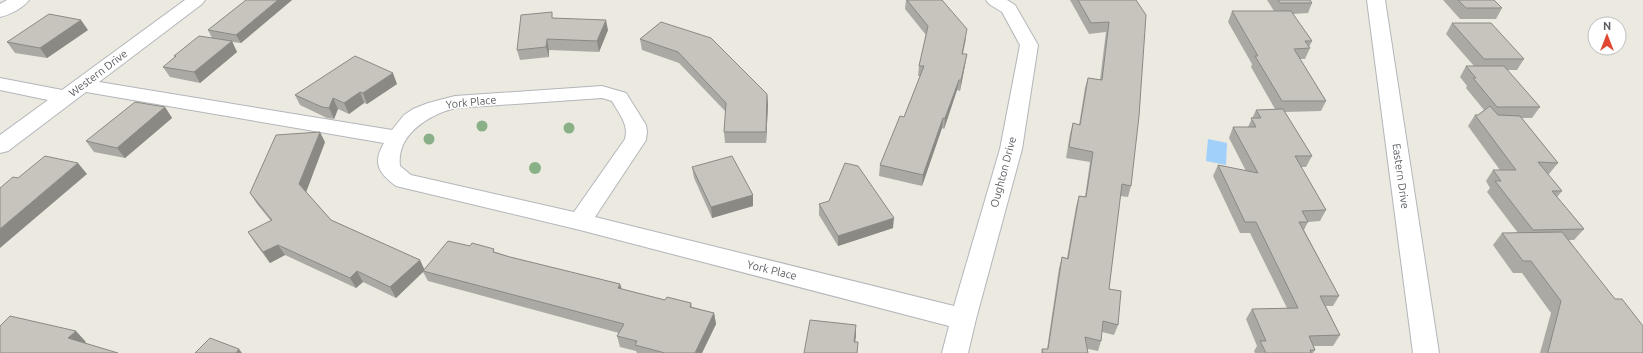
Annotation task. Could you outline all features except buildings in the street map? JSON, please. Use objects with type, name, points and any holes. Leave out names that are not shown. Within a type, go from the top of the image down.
[{"type":"street","points":[[0,12],[20,0]]},
{"type":"street","name":"Western Drive","points":[[0,146],[196,0]]},
{"type":"street","name":"Oughton Drive","points":[[955,353],[963,319],[1011,149],[1029,45],[1009,9],[995,0]]},
{"type":"street","name":"Eastern Drive","points":[[1376,0],[1426,353]]},
{"type":"street","points":[[0,84],[73,91],[396,138]]},
{"type":"street","name":"York Place","points":[[580,222],[635,140],[637,132],[636,125],[619,97],[602,92],[455,102],[439,106],[416,116],[396,138],[389,157],[388,166],[393,174],[404,181],[580,222],[963,319]]},
{"type":"water","points":[[1208,139],[1227,143],[1226,165],[1206,161]]}]
